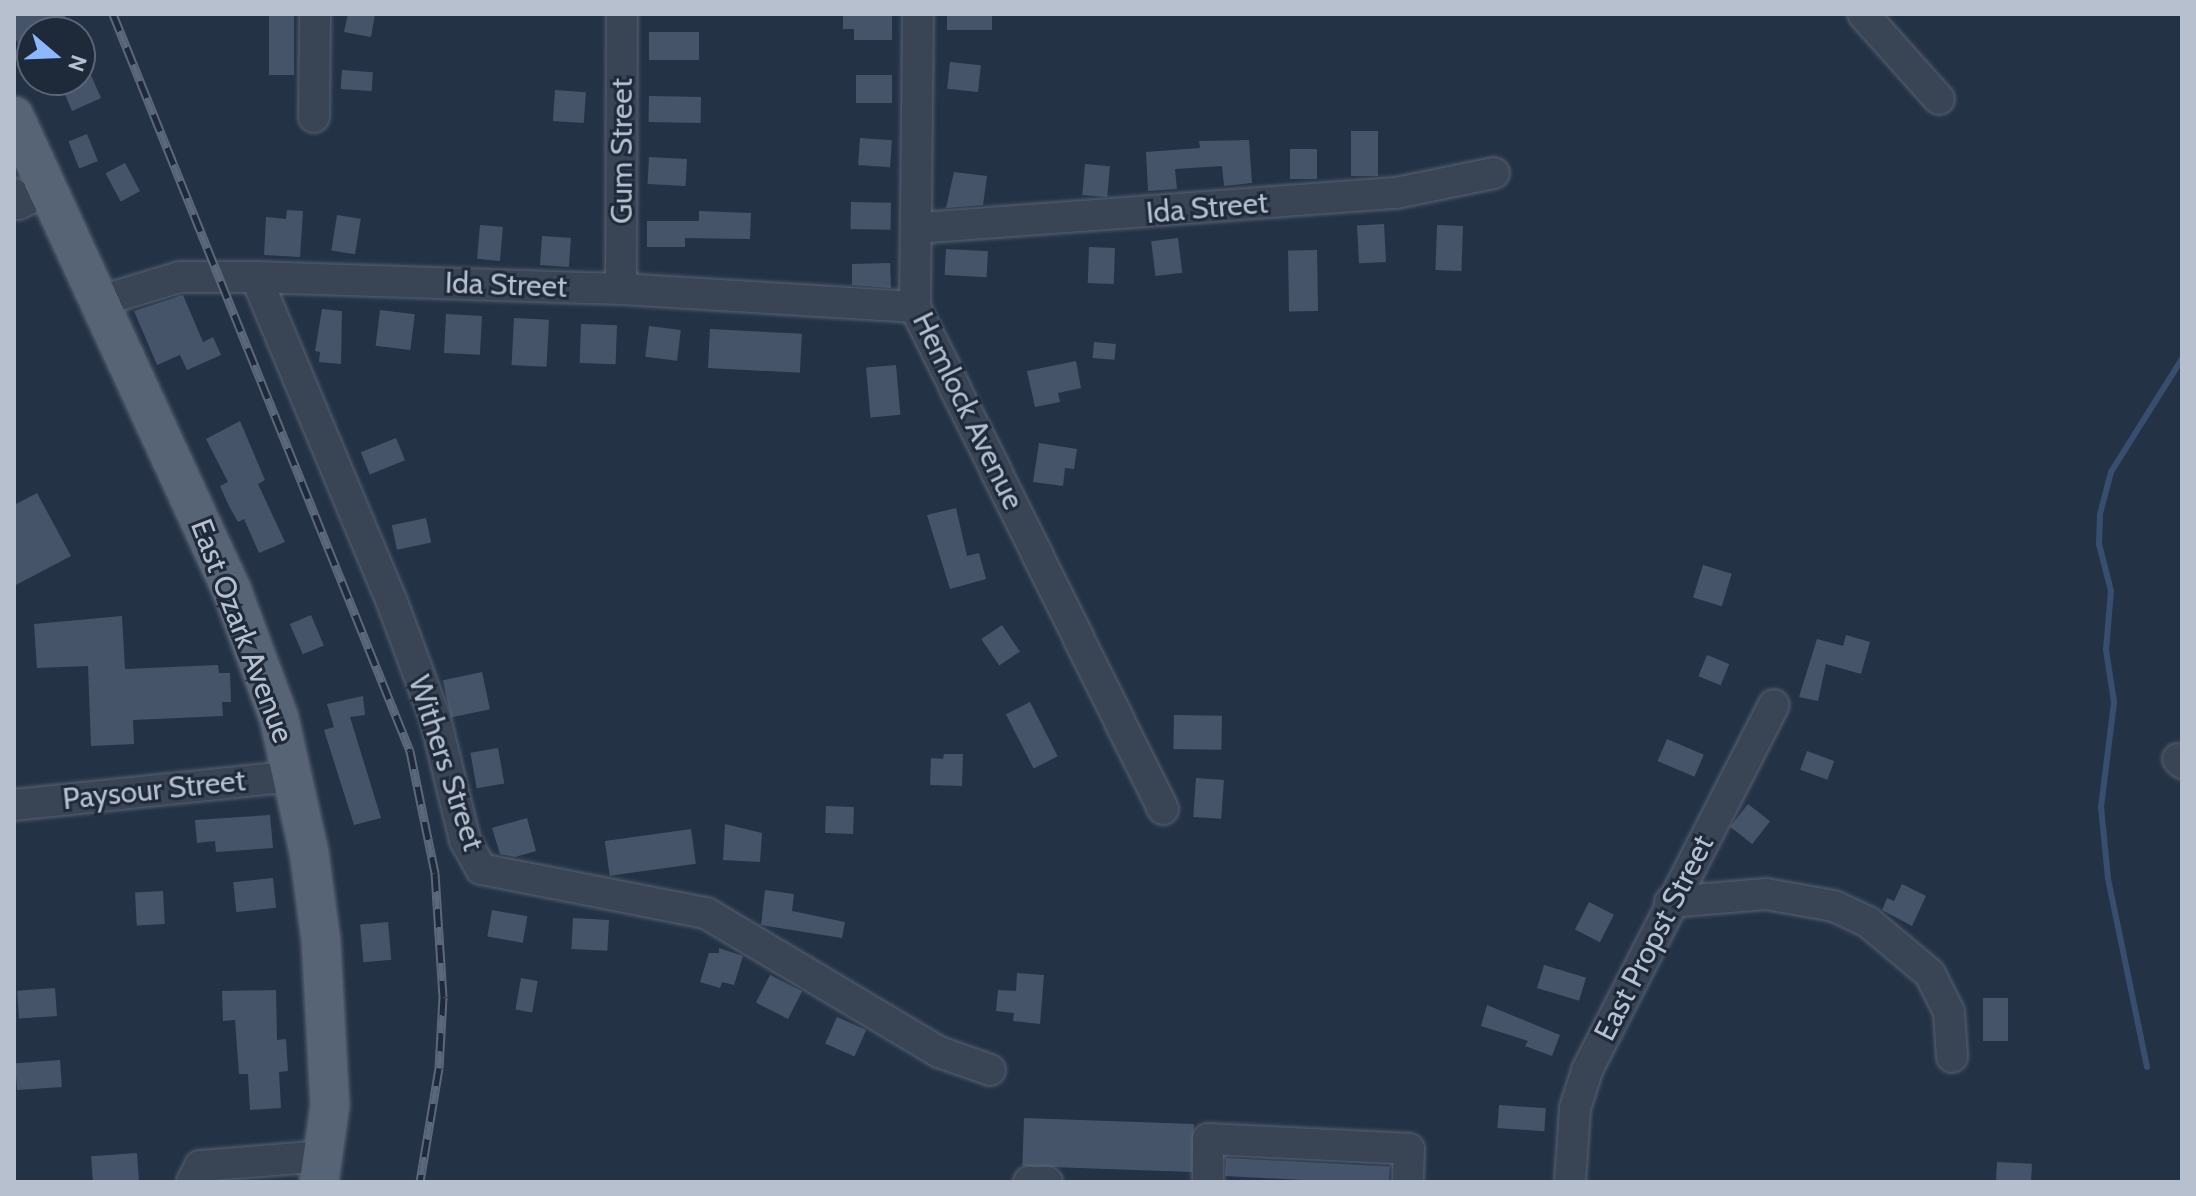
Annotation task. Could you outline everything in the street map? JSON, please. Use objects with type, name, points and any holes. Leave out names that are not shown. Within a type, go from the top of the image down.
[{"type":"main road","name":"East Ozark Avenue","points":[[17,131],[31,192],[100,301],[232,591],[294,776],[321,941],[328,1028],[330,1105],[321,1169]]},
{"type":"street","points":[[314,117],[315,14]]},
{"type":"street","name":"Gum Street","points":[[621,289],[622,14]]},
{"type":"street","name":"Hemlock Avenue","points":[[918,14],[915,307],[1163,809]]},
{"type":"street","points":[[1863,14],[1939,99]]},
{"type":"street","name":"Ida Street","points":[[918,228],[1396,193],[1494,173]]},
{"type":"street","name":"Ida Street","points":[[100,301],[180,277],[256,277],[621,289],[915,307]]},
{"type":"street","name":"Withers Street","points":[[256,277],[392,602],[435,718],[465,840],[481,869],[706,913],[939,1052],[990,1070]]},
{"type":"street","name":"East Propst Street","points":[[1570,1182],[1575,1108],[1587,1070],[1670,902],[1774,705]]},
{"type":"street","name":"Paysour Street","points":[[14,805],[294,776]]},
{"type":"street","points":[[1670,902],[1766,894],[1834,906],[1868,922],[1930,974],[1949,1012],[1952,1057]]},
{"type":"street","points":[[1208,1182],[1208,1139],[1409,1149],[1408,1182]]},
{"type":"street","points":[[192,1182],[200,1166],[321,1169]]},
{"type":"street","points":[[1029,1182],[1047,1182]]},
{"type":"building","points":[[14,14],[65,16],[16,16],[16,40]]},
{"type":"building","points":[[269,14],[294,14],[294,75],[269,75]]},
{"type":"building","points":[[348,14],[375,14],[371,37],[344,32]]},
{"type":"building","points":[[843,14],[892,14],[892,40],[854,40],[854,29],[843,29]]},
{"type":"building","points":[[947,14],[992,14],[992,30],[947,30]]},
{"type":"building","points":[[649,32],[699,32],[699,60],[649,60]]},
{"type":"building","points":[[950,62],[981,65],[978,92],[947,89]]},
{"type":"building","points":[[342,70],[373,72],[372,91],[341,89]]},
{"type":"building","points":[[856,75],[892,75],[892,103],[856,103]]},
{"type":"building","points":[[96,87],[101,98],[72,111],[66,96],[96,96]]},
{"type":"building","points":[[555,90],[586,92],[584,123],[553,121]]},
{"type":"building","points":[[649,96],[701,97],[701,123],[649,122]]},
{"type":"building","points":[[1351,131],[1378,131],[1378,176],[1351,176]]},
{"type":"building","points":[[87,134],[98,161],[79,168],[68,141]]},
{"type":"building","points":[[860,138],[892,140],[890,167],[858,165]]},
{"type":"building","points":[[1249,140],[1252,183],[1224,186],[1222,166],[1175,169],[1177,189],[1148,191],[1146,152],[1200,148],[1199,141]]},
{"type":"building","points":[[1290,149],[1317,149],[1317,179],[1290,179]]},
{"type":"building","points":[[649,157],[687,159],[686,186],[648,184]]},
{"type":"building","points":[[125,163],[140,191],[121,202],[106,173]]},
{"type":"building","points":[[1085,164],[1110,166],[1107,197],[1082,195]]},
{"type":"building","points":[[954,172],[987,176],[983,205],[946,208]]},
{"type":"building","points":[[851,202],[891,203],[891,230],[851,229]]},
{"type":"building","points":[[287,210],[303,211],[300,257],[264,255],[266,217],[286,219]]},
{"type":"building","points":[[699,211],[751,213],[750,239],[685,238],[685,247],[647,247],[647,221],[699,221]]},
{"type":"building","points":[[337,215],[361,219],[355,254],[331,251]]},
{"type":"building","points":[[1384,224],[1386,262],[1359,263],[1357,225]]},
{"type":"building","points":[[480,225],[503,227],[500,261],[477,259]]},
{"type":"building","points":[[1437,225],[1463,226],[1461,271],[1435,270]]},
{"type":"building","points":[[542,236],[571,238],[569,267],[540,265]]},
{"type":"building","points":[[1178,238],[1182,273],[1155,276],[1151,241]]},
{"type":"building","points":[[1089,247],[1115,248],[1114,284],[1088,283]]},
{"type":"building","points":[[946,249],[988,251],[987,277],[945,275]]},
{"type":"building","points":[[1317,250],[1318,311],[1289,311],[1288,251]]},
{"type":"building","points":[[890,263],[891,288],[852,285],[852,264]]},
{"type":"building","points":[[183,295],[203,342],[213,337],[221,355],[187,370],[180,355],[157,365],[134,311]]},
{"type":"building","points":[[322,309],[342,311],[341,364],[319,362],[320,352],[315,351]]},
{"type":"building","points":[[380,310],[415,314],[410,350],[376,346]]},
{"type":"building","points":[[446,314],[482,316],[480,355],[444,353]]},
{"type":"building","points":[[514,318],[549,320],[546,367],[512,365]]},
{"type":"building","points":[[581,324],[617,325],[616,364],[580,363]]},
{"type":"building","points":[[649,326],[681,330],[677,361],[645,357]]},
{"type":"building","points":[[710,329],[802,334],[800,373],[708,368]]},
{"type":"building","points":[[1094,342],[1116,344],[1115,360],[1093,358]]},
{"type":"building","points":[[1076,361],[1081,388],[1058,393],[1060,402],[1035,407],[1027,371]]},
{"type":"building","points":[[896,365],[900,415],[870,417],[866,368]]},
{"type":"building","points":[[240,421],[265,480],[258,484],[285,542],[259,553],[244,519],[238,522],[229,506],[220,486],[228,482],[206,439]]},
{"type":"building","points":[[396,438],[405,460],[370,474],[361,452]]},
{"type":"building","points":[[1039,443],[1077,449],[1074,469],[1065,468],[1063,486],[1033,482]]},
{"type":"building","points":[[37,493],[71,556],[14,586],[14,505]]},
{"type":"building","points":[[956,508],[967,556],[979,553],[986,579],[950,589],[927,515]]},
{"type":"building","points":[[426,518],[431,542],[397,550],[392,525]]},
{"type":"building","points":[[1703,565],[1732,574],[1722,606],[1693,598]]},
{"type":"building","points":[[311,615],[324,645],[303,654],[290,624]]},
{"type":"building","points":[[122,616],[125,669],[218,665],[219,673],[230,673],[231,702],[222,702],[223,716],[133,720],[134,744],[91,746],[88,666],[37,668],[34,624]]},
{"type":"building","points":[[1002,625],[1020,652],[999,666],[981,639]]},
{"type":"building","points":[[1846,635],[1870,642],[1861,674],[1826,664],[1818,701],[1799,697],[1817,639],[1843,646]]},
{"type":"building","points":[[1707,655],[1729,664],[1721,685],[1698,676]]},
{"type":"building","points":[[482,672],[490,709],[451,717],[443,680]]},
{"type":"building","points":[[363,696],[365,715],[350,717],[381,818],[354,825],[324,730],[334,727],[327,704]]},
{"type":"building","points":[[1030,702],[1058,756],[1034,769],[1006,714]]},
{"type":"building","points":[[1174,715],[1222,716],[1221,750],[1173,749]]},
{"type":"building","points":[[1667,739],[1704,755],[1694,777],[1658,761]]},
{"type":"building","points":[[498,748],[504,783],[477,788],[470,753]]},
{"type":"building","points":[[1807,751],[1834,761],[1827,780],[1800,770]]},
{"type":"building","points":[[944,754],[963,754],[962,786],[930,785],[931,758],[943,759]]},
{"type":"building","points":[[1196,778],[1224,780],[1221,819],[1193,817]]},
{"type":"building","points":[[1748,804],[1770,821],[1752,844],[1730,827]]},
{"type":"building","points":[[826,806],[854,807],[853,834],[825,833]]},
{"type":"building","points":[[270,815],[273,848],[216,852],[215,841],[197,843],[195,820]]},
{"type":"building","points":[[527,818],[536,851],[515,857],[500,854],[492,828]]},
{"type":"building","points":[[725,824],[762,833],[760,862],[723,860]]},
{"type":"building","points":[[691,829],[696,864],[610,876],[605,841]]},
{"type":"building","points":[[273,878],[276,908],[236,912],[233,882]]},
{"type":"building","points":[[1902,884],[1926,896],[1912,926],[1882,910],[1887,898],[1894,901]]},
{"type":"building","points":[[765,890],[794,894],[792,911],[845,922],[842,938],[761,925]]},
{"type":"building","points":[[163,891],[165,924],[137,925],[135,892]]},
{"type":"building","points":[[1589,902],[1614,915],[1600,942],[1575,930]]},
{"type":"building","points":[[492,910],[527,916],[523,943],[487,937]]},
{"type":"building","points":[[573,918],[609,920],[607,951],[571,949]]},
{"type":"building","points":[[388,922],[391,960],[363,962],[360,924]]},
{"type":"building","points":[[719,948],[743,956],[734,985],[722,982],[720,988],[700,982],[709,953],[719,953]]},
{"type":"building","points":[[1544,965],[1586,978],[1579,1001],[1537,988]]},
{"type":"building","points":[[1017,973],[1044,975],[1040,1024],[1013,1021],[1014,1013],[996,1011],[998,990],[1016,991]]},
{"type":"building","points":[[770,975],[802,991],[788,1019],[756,1003]]},
{"type":"building","points":[[521,978],[538,981],[532,1012],[515,1010]]},
{"type":"building","points":[[55,988],[57,1016],[19,1019],[17,991]]},
{"type":"building","points":[[276,990],[277,1040],[286,1039],[288,1071],[279,1072],[281,1108],[250,1110],[248,1074],[239,1074],[235,1020],[223,1021],[222,991]]},
{"type":"building","points":[[1983,998],[2008,998],[2008,1041],[1983,1041]]},
{"type":"building","points":[[1487,1005],[1560,1035],[1552,1056],[1525,1046],[1528,1041],[1481,1026]]},
{"type":"building","points":[[837,1017],[866,1030],[854,1057],[825,1043]]},
{"type":"building","points":[[60,1060],[62,1087],[17,1090],[15,1063]]},
{"type":"building","points":[[1499,1105],[1546,1108],[1544,1131],[1497,1128]]},
{"type":"building","points":[[1024,1118],[1194,1124],[1192,1172],[1022,1166]]},
{"type":"building","points":[[137,1153],[139,1182],[93,1182],[91,1156]]},
{"type":"building","points":[[1226,1158],[1390,1167],[1389,1182],[1225,1176]]},
{"type":"building","points":[[1997,1162],[2032,1164],[2031,1182],[1996,1182]]},
{"type":"waterway","points":[[2147,1067],[2108,878],[2101,807],[2114,702],[2106,650],[2111,591],[2099,544],[2100,514],[2111,472],[2182,359]]},
{"type":"railway","points":[[113,14],[410,751],[435,873],[443,997],[439,1068],[420,1182]]}]
